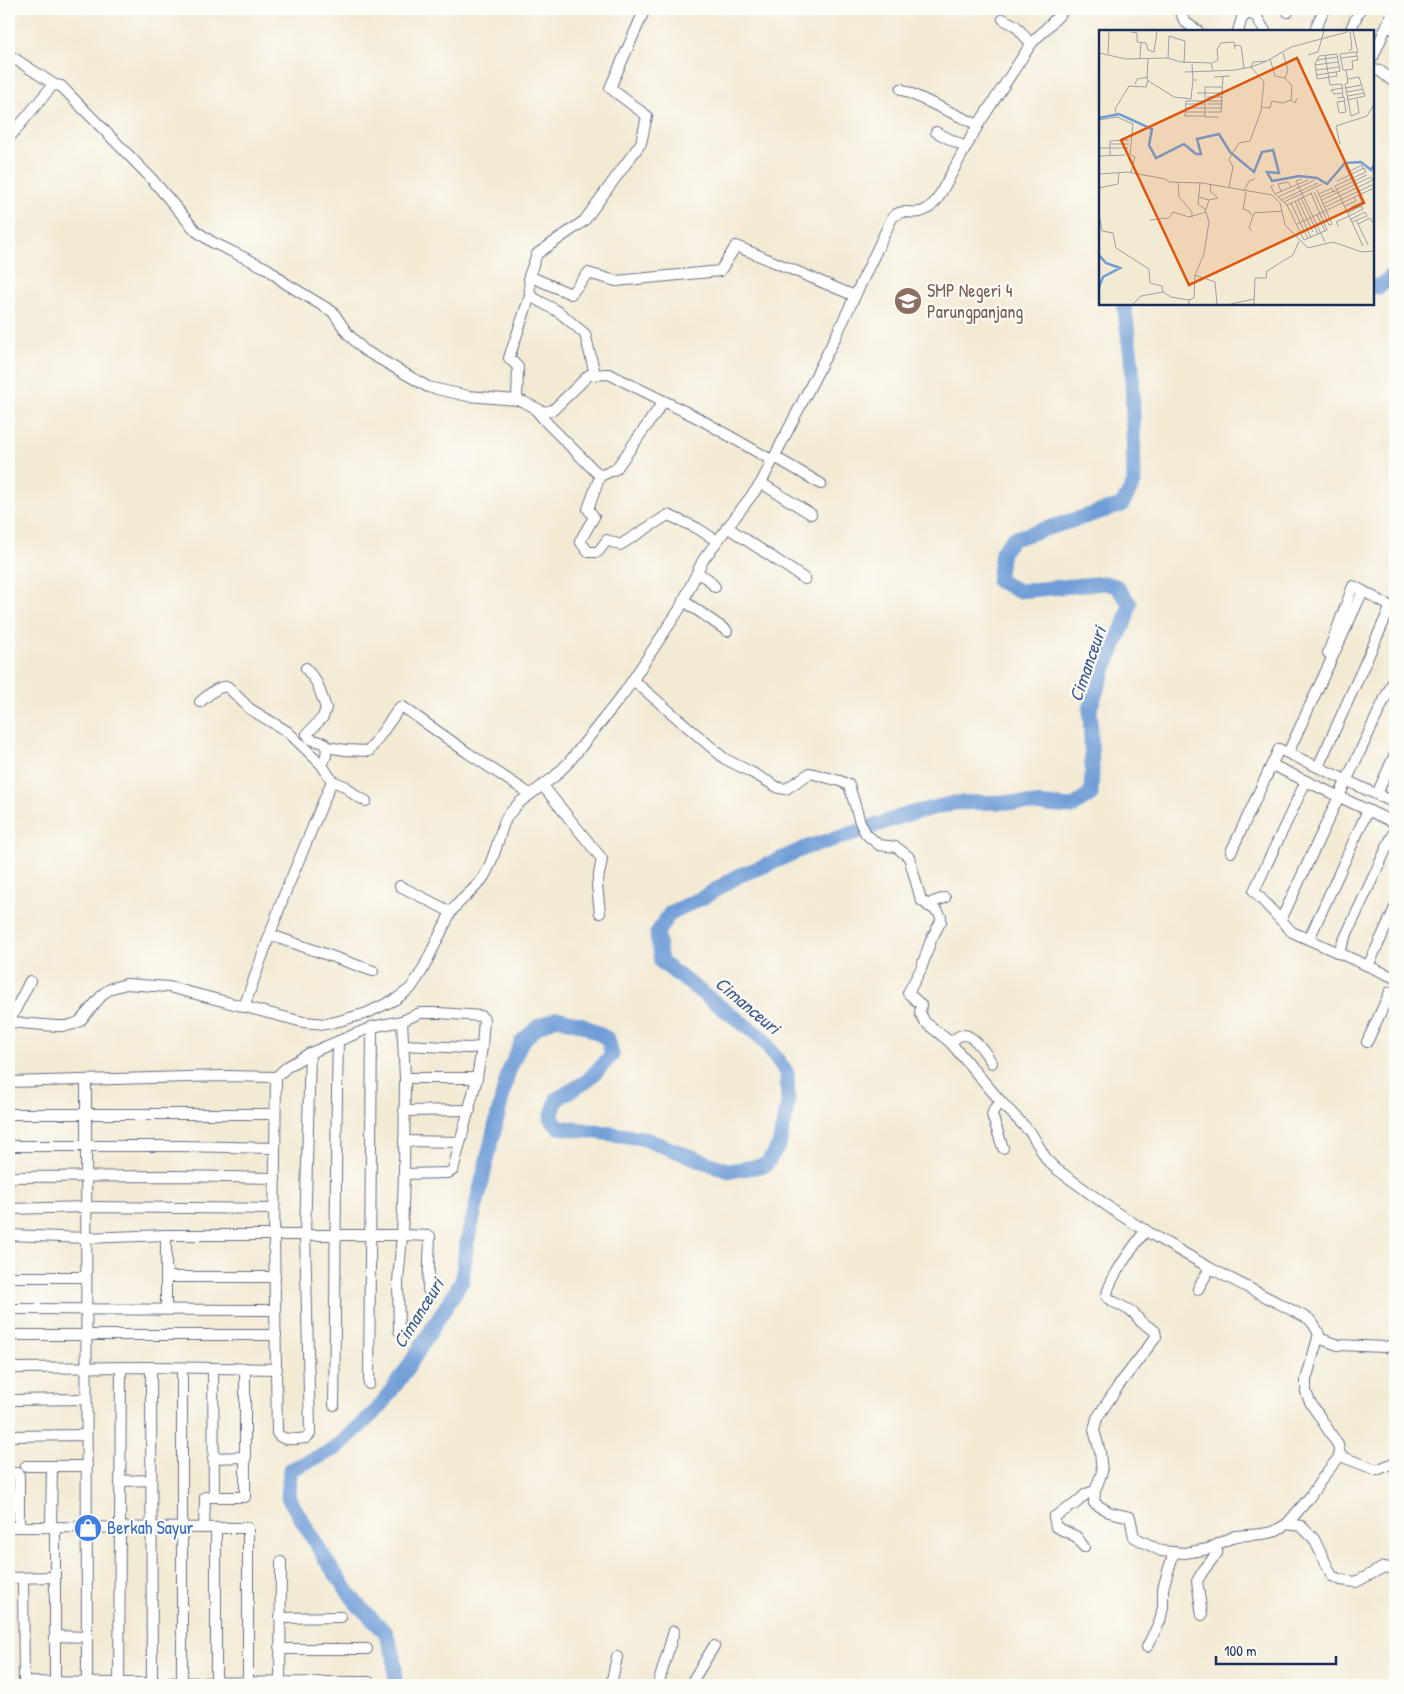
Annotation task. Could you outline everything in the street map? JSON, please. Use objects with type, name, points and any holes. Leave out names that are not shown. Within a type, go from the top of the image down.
[{"type":"street","points":[[517,400],[518,367],[509,358],[530,296],[529,276],[537,254],[584,221],[640,143],[647,116],[610,88],[645,9]]},
{"type":"street","points":[[30,981],[9,1022],[55,1026],[74,1024],[80,1020],[104,993],[119,985],[126,984],[169,987],[314,1024],[333,1023],[367,1013],[396,999],[411,988],[422,971],[451,912],[484,876],[508,815],[520,802],[543,786],[569,762],[634,680],[684,601],[703,560],[761,483],[892,218],[901,211],[922,212],[930,208],[937,200],[978,125],[1031,44],[1065,9]]},
{"type":"street","points":[[1179,9],[1185,22],[1197,30]]},
{"type":"street","points":[[1316,27],[1324,9]]},
{"type":"street","points":[[1350,30],[1360,9]]},
{"type":"street","points":[[1374,55],[1391,27],[1394,9]]},
{"type":"street","points":[[1238,30],[1242,18],[1248,13],[1256,16],[1264,30]]},
{"type":"street","points":[[1003,19],[1016,26],[1031,44]]},
{"type":"street","points":[[9,55],[56,85],[61,86],[150,178],[196,231],[212,242],[268,269],[285,283],[333,312],[348,334],[364,350],[428,387],[468,396],[517,400],[544,412],[553,410],[589,375],[609,374],[698,418],[821,484]]},
{"type":"street","points":[[1374,70],[1380,71],[1395,84]]},
{"type":"street","points":[[9,138],[52,86],[56,85]]},
{"type":"street","points":[[901,89],[978,125]]},
{"type":"street","points":[[936,132],[966,147]]},
{"type":"street","points":[[529,276],[572,294],[588,273],[616,281],[720,272],[736,246],[855,296]]},
{"type":"street","points":[[530,296],[559,312],[585,334],[595,374]]},
{"type":"street","points":[[664,401],[616,469],[600,476],[588,509],[594,517],[580,541],[588,552],[598,552],[607,540],[620,544],[668,516],[697,528],[717,541]]},
{"type":"street","points":[[532,406],[600,476]]},
{"type":"street","points":[[761,483],[811,514]]},
{"type":"street","points":[[727,527],[804,579]]},
{"type":"street","points":[[697,573],[708,579],[715,587]]},
{"type":"street","points":[[1288,753],[1363,591],[1393,608],[1318,767]]},
{"type":"street","points":[[684,601],[727,631]]},
{"type":"street","points":[[306,668],[317,683],[326,708],[322,717],[310,730],[308,736],[310,739],[324,743],[327,747],[369,751],[400,707],[403,707],[530,794]]},
{"type":"street","points":[[1281,920],[1395,677]]},
{"type":"street","points":[[634,680],[725,759],[779,788],[786,789],[810,773],[846,783],[851,788],[860,822],[866,834],[879,845],[896,847],[909,857],[921,900],[939,913],[941,920],[930,940],[921,969],[908,993],[921,1005],[921,1015],[925,1022],[950,1042],[1002,1103],[1031,1133],[1047,1160],[1055,1168],[1117,1213],[1146,1230],[1210,1268],[1309,1319],[1316,1328],[1318,1338],[1306,1380],[1306,1392],[1310,1402],[1338,1445],[1340,1456],[1287,1524],[1273,1532],[1235,1536],[1212,1548],[1198,1552],[1161,1551],[1134,1536],[1130,1517],[1109,1512],[1094,1504],[1095,1491],[1100,1478],[1102,1464],[1094,1430],[1097,1418],[1119,1384],[1156,1337],[1155,1331],[1141,1322],[1133,1312],[1114,1302],[1106,1293],[1134,1246],[1146,1230]]},
{"type":"street","points":[[200,702],[217,689],[224,686],[228,687],[250,709],[288,732],[322,765],[332,781],[350,788],[356,796],[366,801]]},
{"type":"street","points":[[322,765],[327,747]]},
{"type":"street","points":[[1231,852],[1279,748],[1395,803]]},
{"type":"street","points":[[1377,794],[1395,754]]},
{"type":"street","points":[[1272,765],[1395,823]]},
{"type":"street","points":[[244,1007],[284,898],[332,781]]},
{"type":"street","points":[[1306,781],[1254,891],[1292,932],[1395,978]]},
{"type":"street","points":[[543,786],[602,859],[597,885],[600,912]]},
{"type":"street","points":[[1309,940],[1368,810]]},
{"type":"street","points":[[1338,953],[1395,830]]},
{"type":"street","points":[[400,886],[451,912]]},
{"type":"street","points":[[928,906],[945,898]]},
{"type":"street","points":[[1368,966],[1395,908]]},
{"type":"street","points":[[270,936],[373,971]]},
{"type":"street","points":[[1367,1042],[1390,992],[1395,995]]},
{"type":"street","points":[[9,1082],[222,1076],[276,1077],[287,1067],[310,1053],[372,1027],[402,1021],[420,1013],[479,1015],[484,1018],[477,1078],[454,1167],[451,1172],[404,1174]]},
{"type":"street","points":[[399,1331],[398,1282],[402,1235],[405,1078],[402,1021]]},
{"type":"street","points":[[369,1384],[372,1027]]},
{"type":"street","points":[[950,1042],[959,1036],[969,1036],[984,1051],[992,1063]]},
{"type":"street","points":[[334,1405],[335,1147],[338,1042]]},
{"type":"street","points":[[404,1045],[482,1047]]},
{"type":"street","points":[[276,1077],[274,1114],[274,1236],[278,1435],[284,1439],[306,1438],[310,1429],[305,1235],[310,1053]]},
{"type":"street","points":[[405,1078],[477,1078]]},
{"type":"street","points":[[86,1080],[87,1684]]},
{"type":"street","points":[[1002,1103],[994,1109],[992,1115],[1003,1148]]},
{"type":"street","points":[[404,1110],[470,1110]]},
{"type":"street","points":[[9,1114],[274,1114]]},
{"type":"street","points":[[404,1141],[459,1142]]},
{"type":"street","points":[[9,1146],[86,1145],[275,1148]]},
{"type":"street","points":[[9,1177],[177,1176],[275,1178]]},
{"type":"street","points":[[9,1209],[86,1207],[274,1210]]},
{"type":"street","points":[[9,1235],[86,1238],[166,1235],[430,1236],[432,1238],[428,1290]]},
{"type":"street","points":[[166,1235],[166,1308]]},
{"type":"street","points":[[1198,1289],[1210,1268]]},
{"type":"street","points":[[9,1277],[86,1277]]},
{"type":"street","points":[[166,1277],[275,1277]]},
{"type":"street","points":[[9,1309],[166,1308],[276,1310]]},
{"type":"street","points":[[9,1335],[276,1335]]},
{"type":"street","points":[[1318,1338],[1338,1345],[1385,1347],[1395,1344]]},
{"type":"street","points":[[119,1684],[121,1367]]},
{"type":"street","points":[[151,1367],[152,1684]]},
{"type":"street","points":[[9,1368],[277,1368]]},
{"type":"street","points":[[182,1368],[182,1684]]},
{"type":"street","points":[[213,1368],[214,1497]]},
{"type":"street","points":[[204,1528],[205,1497],[246,1497],[245,1368]]},
{"type":"street","points":[[9,1400],[86,1399]]},
{"type":"street","points":[[9,1436],[86,1435]]},
{"type":"street","points":[[1340,1456],[1377,1470],[1395,1462]]},
{"type":"street","points":[[214,1458],[246,1457]]},
{"type":"street","points":[[26,1466],[87,1466]]},
{"type":"street","points":[[52,1467],[55,1682]]},
{"type":"street","points":[[9,1472],[16,1472],[19,1475],[14,1527],[248,1528],[248,1684]]},
{"type":"street","points":[[120,1482],[151,1480]]},
{"type":"street","points":[[1084,1547],[1077,1537],[1056,1527],[1054,1517],[1075,1504],[1086,1494],[1095,1491]]},
{"type":"street","points":[[1287,1524],[1301,1526],[1314,1538],[1332,1576],[1341,1580],[1356,1582],[1384,1567],[1395,1569]]},
{"type":"street","points":[[216,1528],[216,1684]]},
{"type":"street","points":[[1202,1614],[1197,1581],[1217,1553],[1217,1550],[1212,1548]]},
{"type":"street","points":[[1147,1647],[1160,1621],[1163,1607],[1163,1588],[1174,1552]]},
{"type":"street","points":[[280,1684],[281,1562]]},
{"type":"street","points":[[9,1578],[55,1577]]},
{"type":"street","points":[[23,1578],[24,1682],[87,1684],[369,1682]]},
{"type":"street","points":[[280,1618],[341,1617]]},
{"type":"street","points":[[658,1685],[674,1631]]},
{"type":"street","points":[[54,1636],[86,1636]]},
{"type":"street","points":[[690,1685],[714,1646]]},
{"type":"street","points":[[280,1649],[367,1649]]},
{"type":"street","points":[[611,1685],[617,1656]]},
{"type":"waterway","name":"Cimanceuri","points":[[1374,286],[1379,287],[1395,273]]},
{"type":"waterway","name":"Cimanceuri","points":[[396,1685],[394,1657],[386,1633],[357,1604],[329,1565],[288,1497],[290,1470],[335,1449],[377,1410],[405,1372],[462,1281],[466,1247],[508,1073],[522,1041],[539,1026],[557,1018],[583,1025],[608,1039],[612,1055],[587,1081],[557,1099],[551,1118],[559,1127],[642,1138],[729,1171],[766,1165],[779,1145],[788,1104],[787,1073],[762,1038],[661,962],[657,933],[670,913],[704,897],[738,876],[805,848],[908,814],[954,803],[1005,802],[1072,807],[1091,794],[1090,708],[1125,622],[1130,604],[1116,586],[1104,583],[1020,591],[998,581],[1002,552],[1013,539],[1122,505],[1134,483],[1132,365],[1124,305]]},
{"type":"place","name":"SMP Negeri 4 Parungpanjang","points":[[908,301]]},
{"type":"place","name":"Berkah Sayur","points":[[88,1528]]}]
